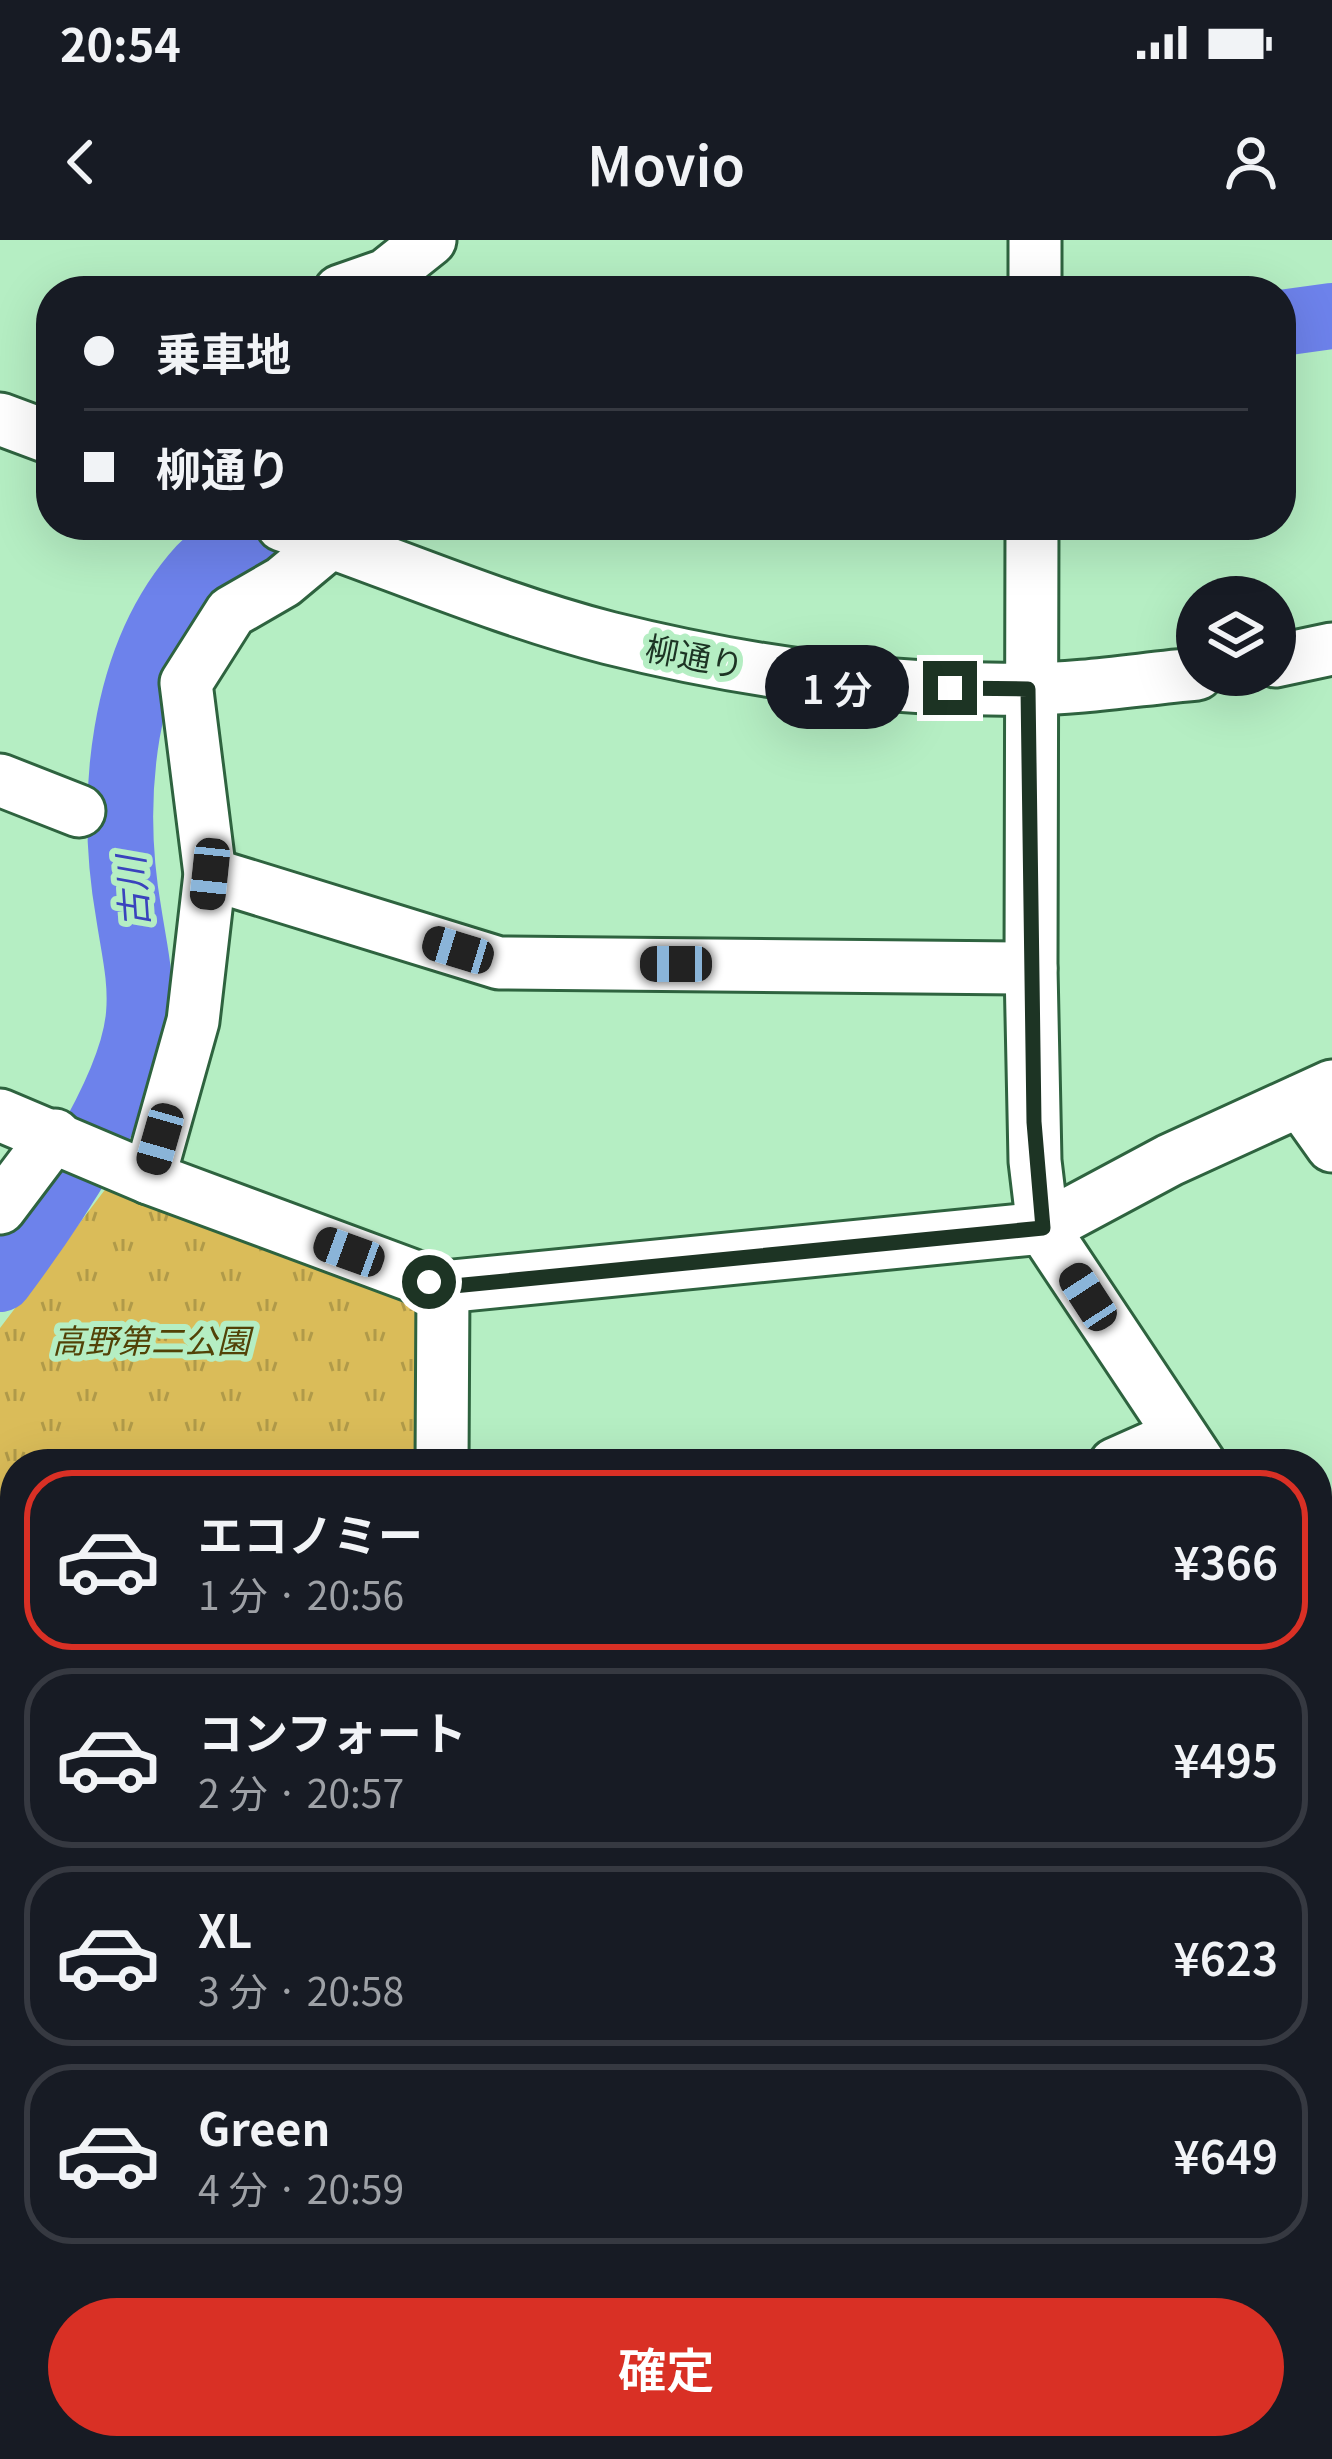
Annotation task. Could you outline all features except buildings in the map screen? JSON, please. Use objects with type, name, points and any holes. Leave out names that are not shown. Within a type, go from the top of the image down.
[{"type":"street","points":[[381,276],[430,240]]},
{"type":"street","points":[[0,419],[36,432]]},
{"type":"street","points":[[149,1178],[194,1022],[210,874],[186,683],[231,612],[284,582],[309,540]]},
{"type":"street","name":"柳通り","points":[[325,540],[489,602],[703,659],[869,683],[1028,689],[1176,676]]},
{"type":"street","points":[[1032,540],[1031,968],[1036,1161],[1043,1228],[1188,1449]]},
{"type":"street","points":[[1296,657],[1332,650]]},
{"type":"street","points":[[0,780],[79,811]]},
{"type":"street","points":[[210,874],[500,963],[1031,968]]},
{"type":"street","points":[[0,1115],[149,1178],[443,1287],[1043,1228],[1170,1160],[1316,1094],[1332,1146]]},
{"type":"street","points":[[0,1208],[55,1135]]},
{"type":"street","points":[[442,1449],[443,1287]]},
{"type":"green space","name":"高野第二公園","points":[[107,1187],[415,1306],[426,1320],[424,1449],[0,1449],[0,1328]]},
{"type":"waterway","name":"古川","points":[[1296,321],[1332,316]]},
{"type":"waterway","name":"古川","points":[[0,1279],[85,1152],[133,1045],[139,989],[120,826],[127,732],[137,687],[174,604],[201,568],[243,540]]},
{"type":"route","points":[[429,1282],[443,1287],[630,1272],[1043,1228],[1034,1122],[1028,689],[950,688]]}]
